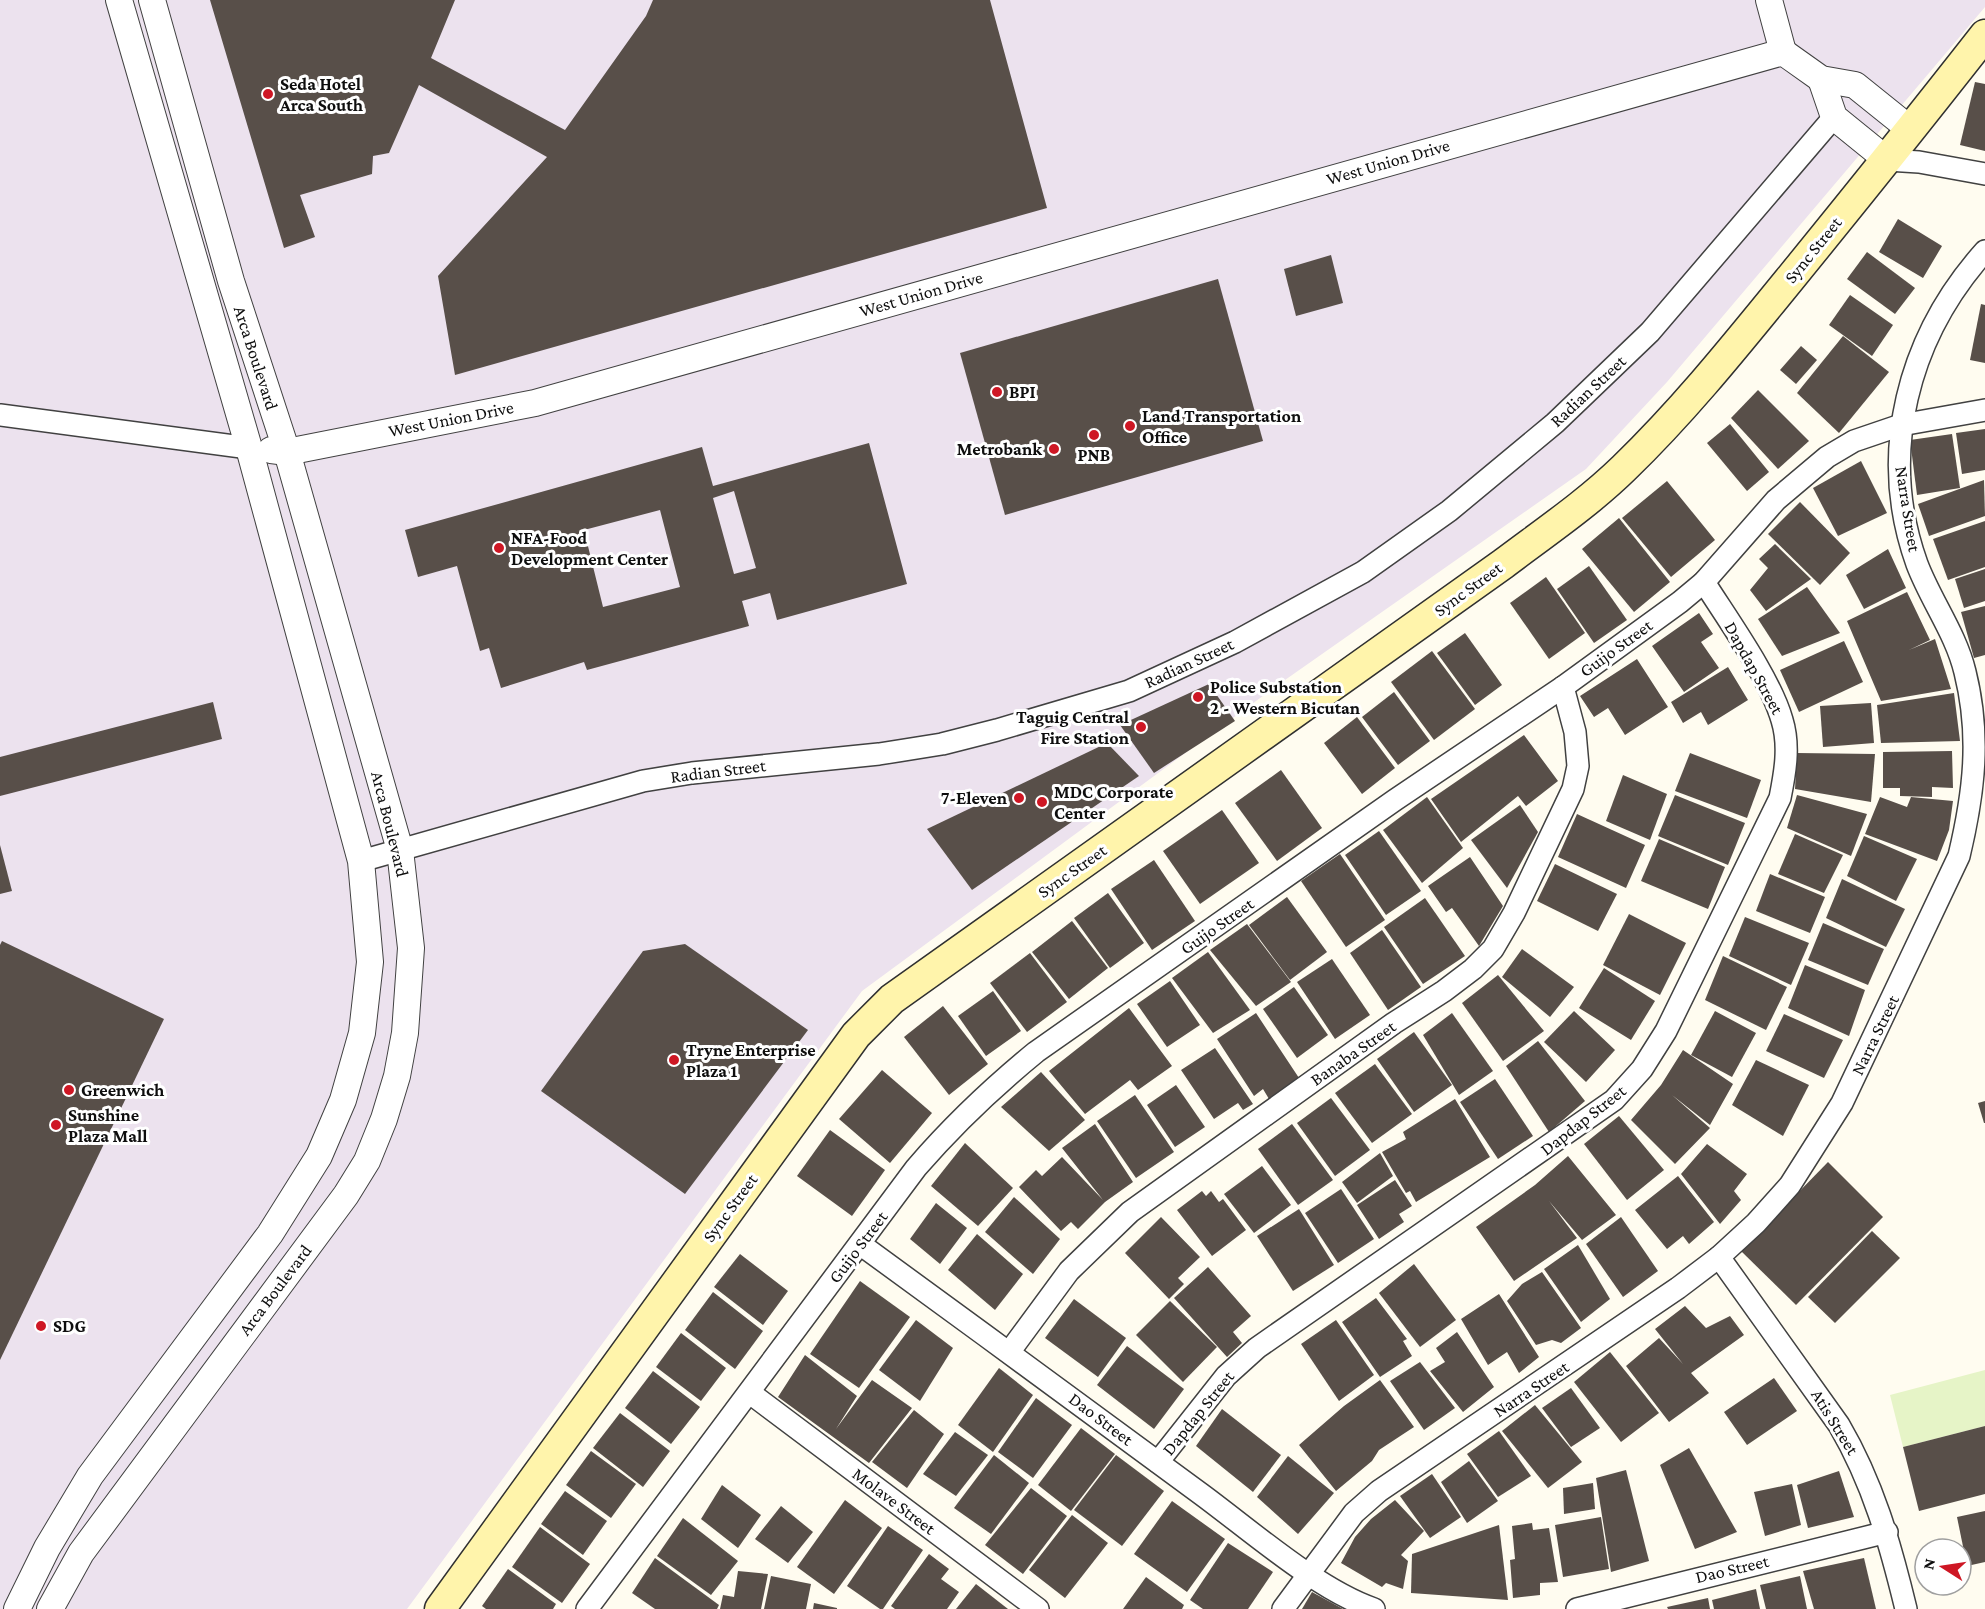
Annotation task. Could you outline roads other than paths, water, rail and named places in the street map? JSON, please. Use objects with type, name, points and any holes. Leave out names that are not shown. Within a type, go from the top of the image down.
[{"type":"main road","name":"Sync Street","points":[[440,1609],[856,1035],[885,1006],[1571,514],[1623,469],[1678,413],[1887,160],[1985,35]]},
{"type":"street","name":"Arca Boulevard","points":[[17,1609],[47,1548],[90,1476],[270,1234],[319,1156],[343,1100],[362,1033],[370,962],[361,861],[249,448],[119,0]]},
{"type":"street","name":"Arca Boulevard","points":[[50,1609],[81,1552],[346,1195],[367,1161],[398,1076],[405,1033],[411,948],[400,850],[287,452],[231,281],[152,0]]},
{"type":"street","points":[[1768,0],[1783,52],[1821,79],[1855,85],[1911,130]]},
{"type":"street","name":"West Union Drive","points":[[0,415],[287,452],[535,403],[1783,52]]},
{"type":"street","points":[[1821,79],[1834,117],[1887,160],[1919,162],[1985,174]]},
{"type":"street","name":"Radian Street","points":[[361,861],[643,781],[692,772],[879,754],[942,744],[1129,691],[1235,642],[1363,573],[1449,511],[1555,423],[1650,332],[1834,117]]},
{"type":"street","name":"Narra Street","points":[[1283,1609],[1354,1513],[1379,1491],[1587,1351],[1719,1257],[1756,1223],[1790,1185],[1842,1103],[1959,856],[1969,814],[1976,747],[1965,672],[1957,647],[1926,585],[1909,537],[1899,465],[1901,424],[1908,386],[1923,345],[1947,298],[1985,251]]},
{"type":"street","name":"Guijo Street","points":[[586,1609],[750,1393],[916,1168],[951,1127],[1036,1052],[1395,800],[1563,687],[1704,582],[1776,500],[1827,457],[1854,441],[1901,424],[1985,410]]},
{"type":"street","name":"Dapdap Street","points":[[1158,1462],[1226,1376],[1257,1348],[1614,1100],[1642,1069],[1666,1031],[1780,798],[1786,772],[1787,747],[1783,721],[1773,696],[1704,582]]},
{"type":"street","name":"Banaba Street","points":[[1010,1351],[1069,1271],[1130,1212],[1394,1023],[1444,991],[1473,969],[1493,949],[1514,913],[1573,789],[1578,766],[1575,732],[1563,687]]},
{"type":"street","name":"Dao Street","points":[[860,1244],[1010,1351],[1309,1574],[1374,1609]]},
{"type":"street","name":"Atis Street","points":[[1719,1257],[1839,1425],[1872,1490],[1887,1532],[1906,1609]]},
{"type":"street","name":"Molave Street","points":[[750,1393],[1038,1609]]},
{"type":"street","name":"Dao Street","points":[[1577,1609],[1887,1532]]},
{"type":"place","name":"Seda Hotel Arca South","points":[[268,94]]},
{"type":"place","name":"BPI","points":[[997,392]]},
{"type":"place","name":"Land Transportation Office","points":[[1130,426]]},
{"type":"place","name":"PNB","points":[[1094,435]]},
{"type":"place","name":"Metrobank","points":[[1054,449]]},
{"type":"place","name":"NFA-Food Development Center","points":[[499,548]]},
{"type":"place","name":"Police Substation 2 - Western Bicutan","points":[[1198,697]]},
{"type":"place","name":"Taguig Central Fire Station","points":[[1141,727]]},
{"type":"place","name":"7-Eleven","points":[[1019,798]]},
{"type":"place","name":"MDC Corporate Center","points":[[1042,802]]},
{"type":"place","name":"Tryne Enterprise Plaza 1","points":[[674,1060]]},
{"type":"place","name":"Greenwich","points":[[69,1090]]},
{"type":"place","name":"Sunshine Plaza Mall","points":[[56,1125]]},
{"type":"place","name":"SDG","points":[[41,1326]]}]
